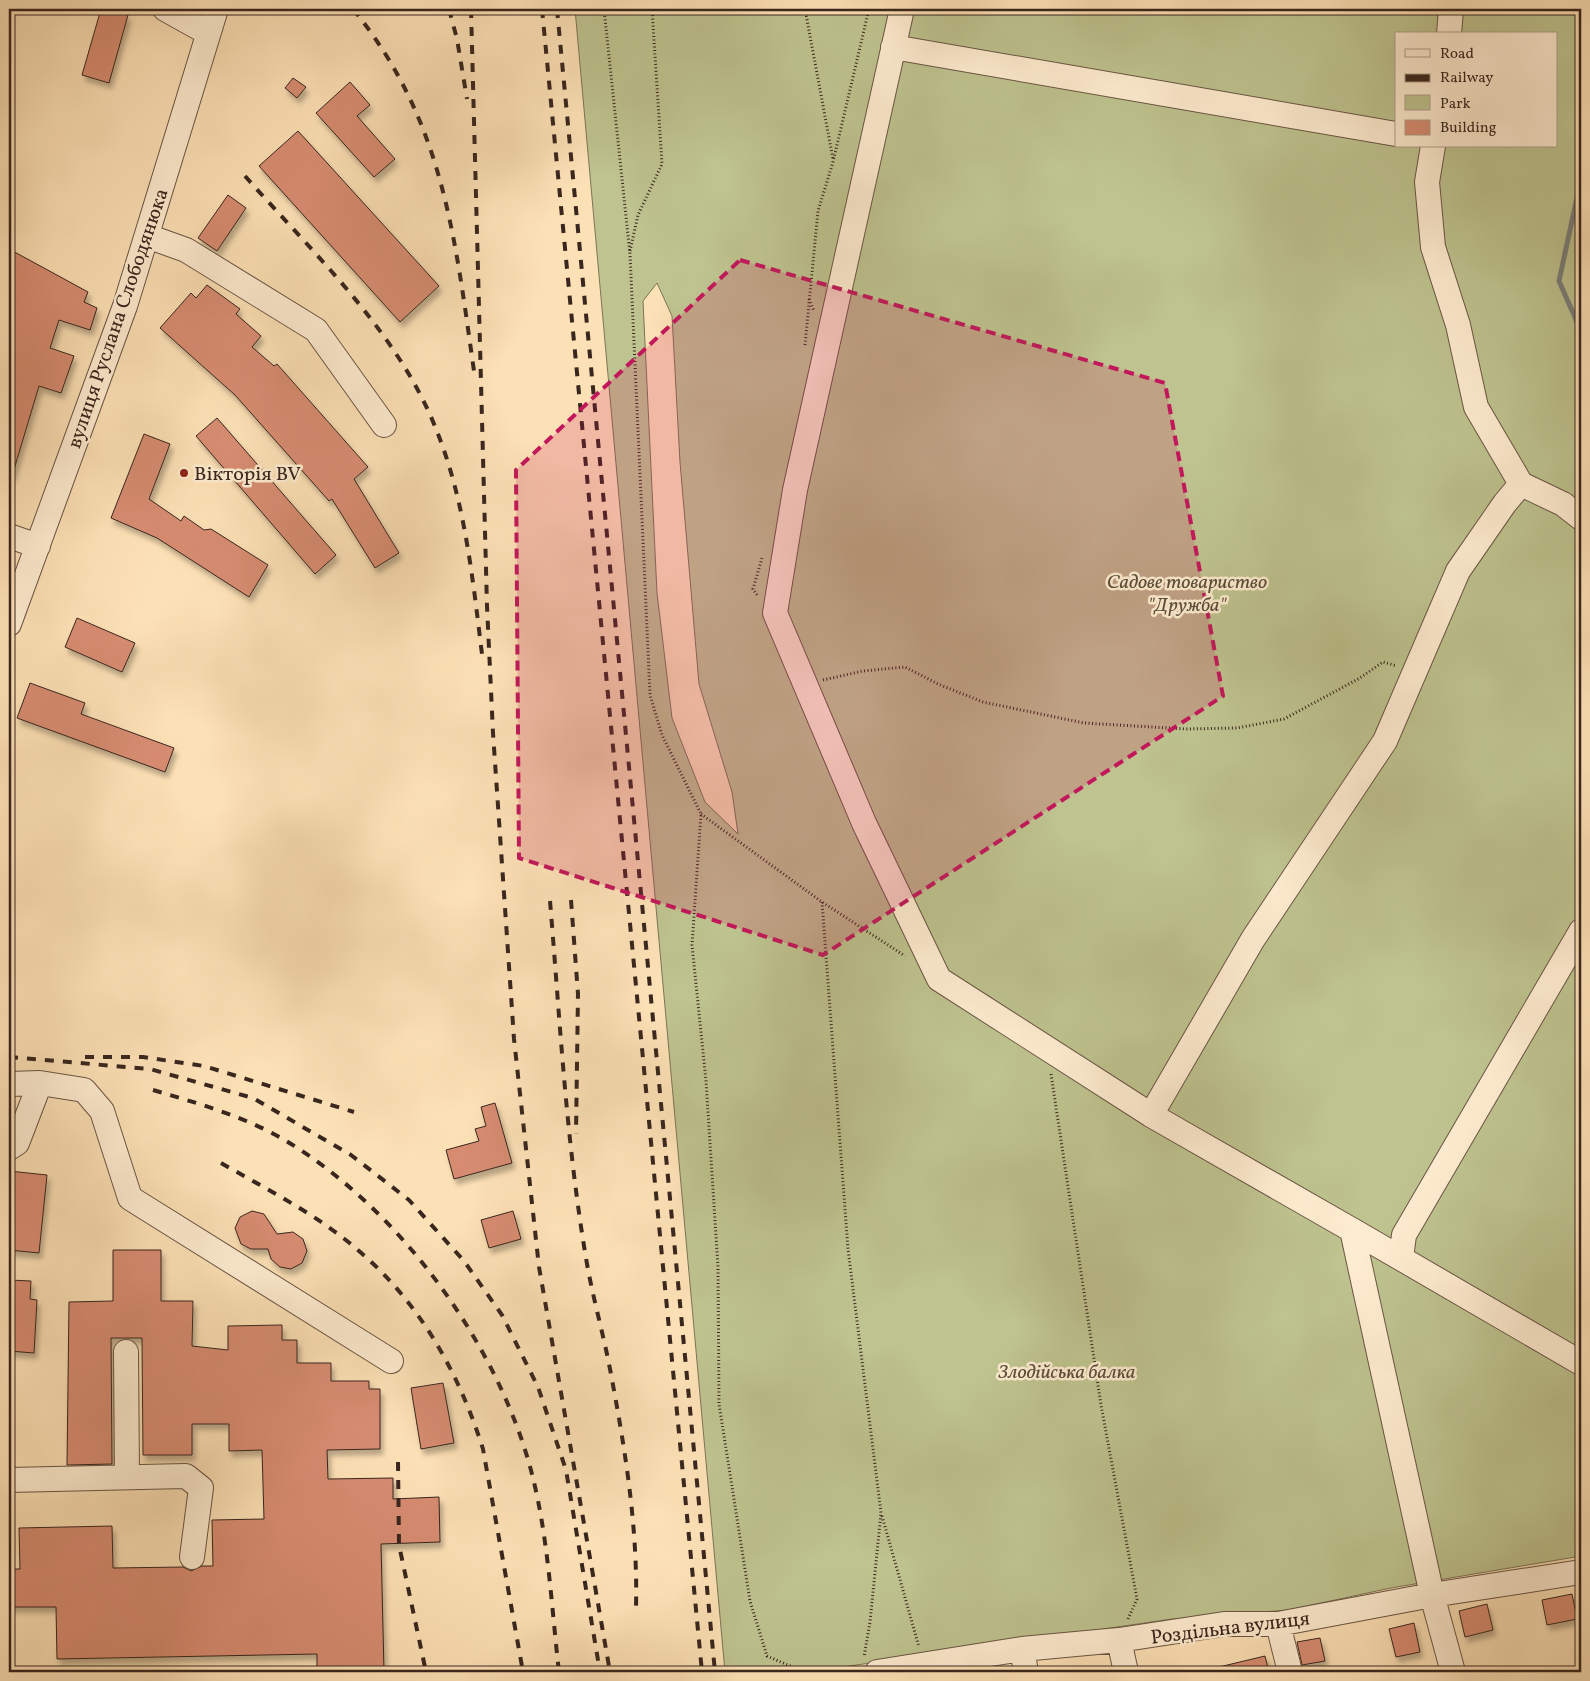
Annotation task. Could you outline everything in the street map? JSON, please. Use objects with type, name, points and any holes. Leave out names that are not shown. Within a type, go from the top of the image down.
[{"type":"street","points":[[165,9],[208,33]]},
{"type":"street","name":"вулиця Руслана Слободянюка","points":[[9,624],[126,306],[216,9]]},
{"type":"street","points":[[902,9],[795,490],[775,612],[864,823],[939,979],[1152,1115],[1581,1363]]},
{"type":"street","points":[[1449,32],[1450,9]]},
{"type":"street","points":[[893,47],[1395,134]]},
{"type":"street","points":[[1433,148],[1427,182],[1433,247],[1458,325],[1476,406],[1521,484],[1563,504],[1581,518]]},
{"type":"street","points":[[147,236],[186,250],[316,330],[384,425]]},
{"type":"street","points":[[1152,1115],[1253,939],[1385,741],[1458,571],[1505,503],[1521,484]]},
{"type":"street","points":[[9,536],[38,546]]},
{"type":"street","points":[[1401,1258],[1404,1235],[1581,931]]},
{"type":"street","points":[[9,1084],[40,1083],[84,1090],[102,1111],[130,1198],[391,1361]]},
{"type":"street","points":[[9,1148],[17,1143],[40,1083]]},
{"type":"street","points":[[1352,1230],[1432,1594],[1453,1672]]},
{"type":"street","points":[[126,1352],[128,1477]]},
{"type":"street","points":[[9,1480],[186,1476],[201,1488],[192,1557]]},
{"type":"street","name":"Роздільна вулиця","points":[[870,1668],[923,1664],[1022,1649],[1119,1640],[1224,1624],[1278,1624],[1432,1594],[1581,1572]]},
{"type":"street","points":[[1278,1624],[1290,1672]]},
{"type":"street","points":[[1119,1640],[1126,1672]]},
{"type":"street","points":[[1022,1649],[1026,1672]]},
{"type":"path","points":[[604,9],[630,254],[650,695],[662,735],[701,814],[822,902],[906,957]]},
{"type":"path","points":[[630,254],[638,215],[662,164],[652,9]]},
{"type":"path","points":[[805,9],[833,162]]},
{"type":"path","points":[[805,351],[818,210],[833,162],[869,9]]},
{"type":"path","points":[[805,684],[864,671],[905,667],[938,684],[983,702],[1029,712],[1084,723],[1203,729],[1237,728],[1284,719],[1360,678],[1383,662],[1415,670]]},
{"type":"path","points":[[701,814],[692,945],[706,1081],[718,1267],[719,1404],[750,1601],[767,1656],[804,1672]]},
{"type":"path","points":[[822,902],[848,1249],[881,1513],[923,1664]]},
{"type":"path","points":[[1040,1045],[1051,1074],[1101,1405],[1137,1599],[1119,1640]]},
{"type":"path","points":[[870,1668],[870,1622],[881,1513]]},
{"type":"highlighted area","points":[[740,260],[1165,383],[1223,696],[823,955],[519,858],[516,470]]},
{"type":"green space","points":[[575,9],[1581,9],[1581,1556],[1391,1588],[1288,1610],[1172,1619],[836,1668],[836,1672],[725,1672]],"holes":[[[657,283],[672,316],[680,462],[699,684],[732,792],[738,834],[705,802],[672,718],[657,593],[643,301]]]},
{"type":"building","points":[[101,9],[128,15],[109,83],[82,75]]},
{"type":"building","points":[[293,78],[306,87],[297,98],[285,88]]},
{"type":"building","points":[[350,82],[370,105],[357,116],[395,159],[374,177],[316,113]]},
{"type":"building","points":[[298,131],[439,286],[400,322],[259,166]]},
{"type":"building","points":[[228,195],[246,208],[217,251],[198,238]]},
{"type":"building","points":[[9,249],[88,292],[84,302],[97,308],[90,330],[59,320],[50,348],[74,356],[61,393],[39,386],[12,476],[9,476]]},
{"type":"building","points":[[207,285],[240,309],[236,314],[261,336],[252,347],[274,366],[277,364],[368,467],[354,479],[399,553],[375,568],[332,499],[329,501],[235,395],[160,328],[191,293],[196,298]]},
{"type":"building","points":[[217,418],[336,555],[315,574],[196,436]]},
{"type":"building","points":[[144,434],[170,444],[149,499],[181,521],[184,516],[204,530],[211,529],[268,565],[249,597],[157,538],[111,518]]},
{"type":"building","points":[[77,618],[135,643],[122,672],[65,647]]},
{"type":"building","points":[[30,683],[85,703],[81,714],[174,748],[165,772],[17,718]]},
{"type":"building","points":[[495,1103],[512,1163],[454,1179],[446,1150],[479,1141],[475,1129],[486,1126],[481,1107]]},
{"type":"building","points":[[9,1171],[47,1175],[39,1253],[9,1250]]},
{"type":"building","points":[[252,1211],[264,1214],[277,1234],[293,1232],[303,1239],[307,1251],[302,1263],[291,1269],[280,1267],[271,1259],[268,1249],[251,1249],[241,1244],[235,1228],[240,1217]]},
{"type":"building","points":[[513,1211],[521,1239],[489,1248],[481,1220]]},
{"type":"building","points":[[113,1250],[161,1250],[161,1301],[193,1301],[192,1346],[228,1350],[228,1326],[282,1325],[282,1340],[297,1340],[297,1363],[331,1363],[331,1381],[369,1381],[369,1389],[380,1389],[380,1449],[327,1450],[328,1479],[393,1478],[393,1499],[439,1497],[440,1542],[381,1544],[384,1672],[317,1672],[317,1654],[57,1659],[56,1607],[9,1607],[9,1569],[20,1569],[19,1528],[112,1526],[113,1568],[183,1567],[191,1571],[202,1566],[213,1566],[212,1520],[264,1519],[262,1450],[229,1451],[229,1424],[192,1424],[192,1455],[143,1455],[142,1338],[111,1338],[112,1464],[67,1465],[69,1302],[113,1301]]},
{"type":"building","points":[[9,1280],[31,1281],[30,1299],[37,1300],[34,1353],[9,1351]]},
{"type":"building","points":[[443,1383],[454,1443],[421,1449],[411,1388]]},
{"type":"building","points":[[1572,1594],[1577,1619],[1547,1625],[1542,1600]]},
{"type":"building","points":[[1487,1604],[1493,1630],[1465,1637],[1459,1611]]},
{"type":"building","points":[[1414,1623],[1420,1652],[1396,1657],[1389,1629]]},
{"type":"building","points":[[1320,1638],[1325,1661],[1302,1665],[1297,1642]]},
{"type":"building","points":[[1265,1656],[1269,1672],[1220,1672],[1219,1667]]},
{"type":"waterway","points":[[1581,179],[1559,281],[1581,331]]},
{"type":"railway","points":[[353,9],[384,52],[408,95],[427,139],[441,184],[452,230],[475,378]]},
{"type":"railway","points":[[449,9],[457,39],[467,99]]},
{"type":"railway","points":[[471,9],[487,606],[493,733],[514,1039],[539,1267],[610,1672]]},
{"type":"railway","points":[[542,9],[702,1672]]},
{"type":"railway","points":[[557,9],[715,1672]]},
{"type":"railway","points":[[245,176],[352,295],[400,359],[420,393],[436,429],[455,486],[472,573],[483,662]]},
{"type":"railway","points":[[571,900],[578,994],[576,1134]]},
{"type":"railway","points":[[550,901],[573,1169],[588,1272],[621,1428],[633,1518],[636,1608]]},
{"type":"railway","points":[[9,1057],[150,1069],[253,1098],[351,1155],[409,1200],[464,1261],[502,1315],[538,1387],[566,1470],[600,1672]]},
{"type":"railway","points":[[85,1057],[143,1057],[204,1066],[354,1112]]},
{"type":"railway","points":[[153,1090],[203,1105],[252,1123],[283,1139],[325,1167],[364,1200],[401,1238],[435,1279],[465,1323],[491,1369],[513,1416],[529,1463],[545,1540],[559,1672]]},
{"type":"railway","points":[[221,1163],[310,1214],[359,1251],[401,1293],[435,1341],[462,1393],[483,1449],[523,1672]]},
{"type":"railway","points":[[398,1462],[399,1545],[426,1672]]},
{"type":"place","name":"Вікторія BV","points":[[184,473]]},
{"type":"park label","name":"Садове товариство \"Дружба\"","points":[[1187,592]]},
{"type":"park label","name":"Злодійська балка","points":[[1067,1371]]}]
